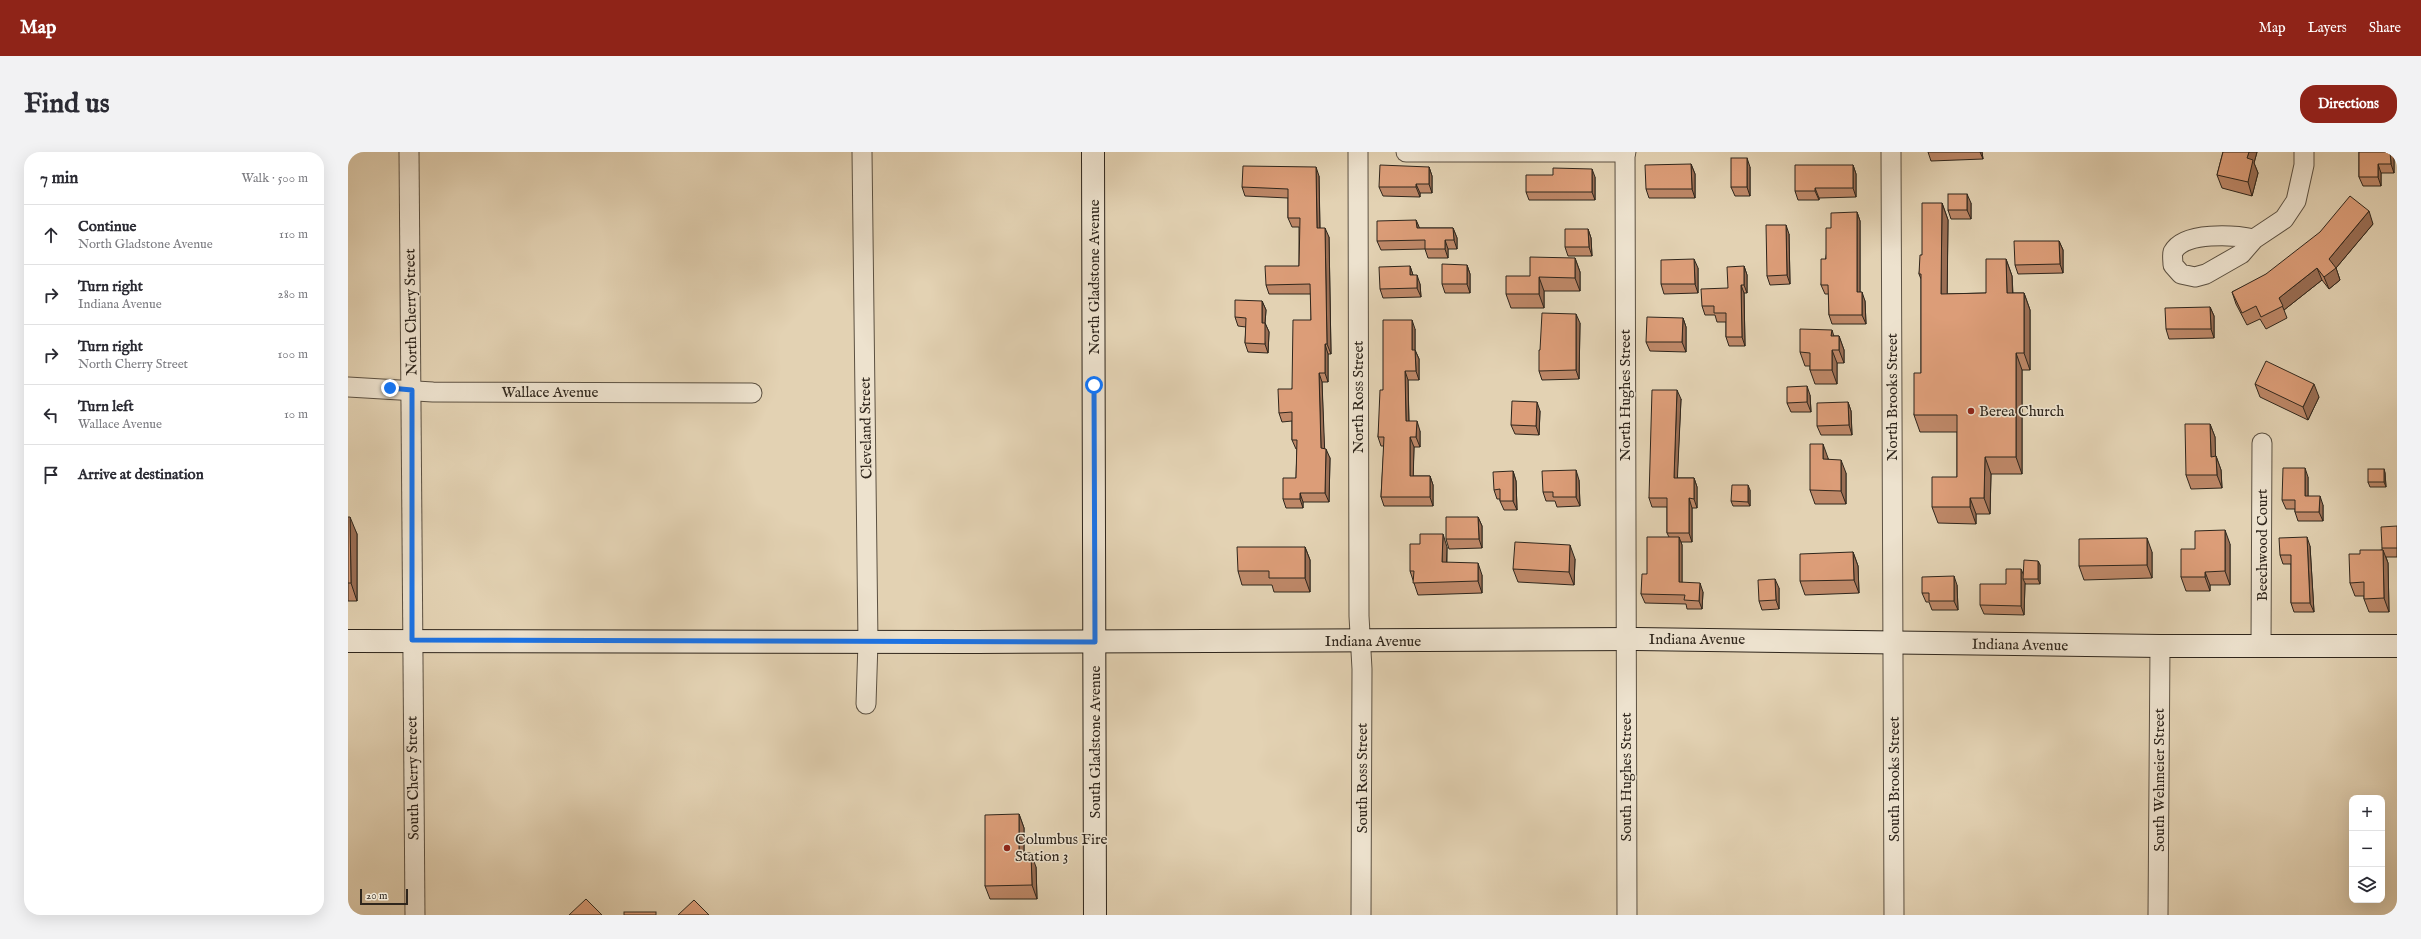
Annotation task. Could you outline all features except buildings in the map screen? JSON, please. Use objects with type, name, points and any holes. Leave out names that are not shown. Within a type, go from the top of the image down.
[{"type":"street","name":"North Cherry Street","points":[[409,152],[412,390],[412,640]]},
{"type":"street","name":"Cleveland Street","points":[[862,152],[868,642],[866,704]]},
{"type":"street","name":"North Gladstone Avenue","points":[[1093,152],[1095,642]]},
{"type":"street","name":"North Ross Street","points":[[1358,152],[1359,641]]},
{"type":"street","points":[[1406,152],[1625,152]]},
{"type":"street","name":"North Hughes Street","points":[[1625,152],[1626,639]]},
{"type":"street","name":"North Brooks Street","points":[[1892,152],[1893,642]]},
{"type":"street","points":[[2254,239],[2284,219],[2296,201],[2304,165],[2304,152]]},
{"type":"street","name":"Wallace Avenue","points":[[348,387],[433,392],[752,393]]},
{"type":"street","name":"Beechwood Court","points":[[2261,646],[2262,443]]},
{"type":"street","name":"Indiana Avenue","points":[[348,640],[1095,642],[1626,639],[2160,646],[2397,646]]},
{"type":"street","name":"South Hughes Street","points":[[1626,639],[1627,915]]},
{"type":"street","name":"South Cherry Street","points":[[412,640],[415,915]]},
{"type":"street","name":"South Ross Street","points":[[1359,641],[1362,670],[1361,915]]},
{"type":"street","name":"South Gladstone Avenue","points":[[1095,642],[1095,915]]},
{"type":"street","name":"South Brooks Street","points":[[1893,642],[1894,915]]},
{"type":"street","name":"South Wehmeier Street","points":[[2158,915],[2160,646]]},
{"type":"place","name":"Berea Church","points":[[1971,411]]},
{"type":"place","name":"Columbus Fire Station 3","points":[[1007,848]]},
{"type":"route","points":[[390,388],[412,390],[412,640],[1095,642],[1094,385]]}]
